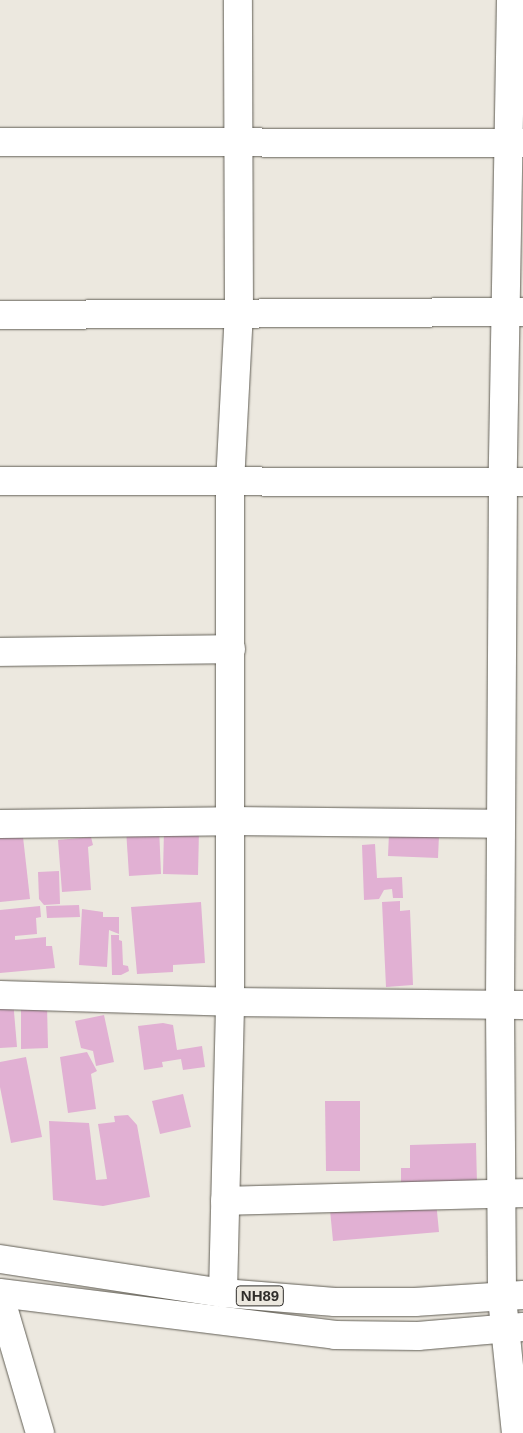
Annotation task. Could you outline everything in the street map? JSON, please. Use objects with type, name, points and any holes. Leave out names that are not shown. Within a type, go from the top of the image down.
[{"type":"street","points":[[223,1293],[230,1002],[230,483],[239,313],[240,145],[238,0]]},
{"type":"street","points":[[511,0],[516,142],[513,482],[501,824],[512,1005],[512,1297],[516,1433]]},
{"type":"street","points":[[0,142],[240,145],[516,142]]},
{"type":"street","points":[[0,315],[515,312]]},
{"type":"street","points":[[0,481],[230,483],[513,482]]},
{"type":"street","points":[[0,652],[230,649]]},
{"type":"street","points":[[0,824],[230,821],[501,824]]},
{"type":"street","points":[[0,995],[230,1002],[512,1005]]},
{"type":"street","points":[[226,1201],[512,1194]]},
{"type":"street","name":"NH89","points":[[0,1259],[223,1293],[335,1302],[512,1297]]},
{"type":"street","name":"NH89","points":[[0,1293],[335,1336],[418,1336],[514,1328]]},
{"type":"street","points":[[0,1298],[40,1433]]},
{"type":"building","points":[[159,827],[161,874],[129,876],[126,829]]},
{"type":"building","points":[[22,828],[30,899],[0,902],[0,830]]},
{"type":"building","points":[[164,829],[199,830],[198,875],[163,874]]},
{"type":"building","points":[[389,833],[439,835],[438,858],[388,856]]},
{"type":"building","points":[[91,837],[93,845],[88,847],[91,890],[62,892],[58,840]]},
{"type":"building","points":[[375,844],[377,878],[402,877],[403,898],[393,898],[392,889],[384,890],[379,899],[364,900],[362,845]]},
{"type":"building","points":[[59,871],[60,904],[44,905],[39,899],[38,872]]},
{"type":"building","points":[[400,901],[400,911],[410,910],[413,985],[386,987],[382,902]]},
{"type":"building","points":[[201,902],[205,963],[173,965],[173,972],[137,974],[131,907]]},
{"type":"building","points":[[79,905],[80,917],[47,918],[46,906]]},
{"type":"building","points":[[40,906],[41,917],[36,918],[37,934],[15,936],[15,940],[46,937],[46,946],[52,946],[55,968],[0,973],[0,910]]},
{"type":"building","points":[[82,909],[103,912],[103,917],[119,917],[119,934],[109,930],[107,967],[79,965]]},
{"type":"building","points":[[111,935],[119,935],[119,940],[122,941],[123,965],[128,966],[129,971],[121,975],[112,975]]},
{"type":"building","points":[[13,1000],[17,1047],[0,1048],[0,1001]]},
{"type":"building","points":[[21,1005],[47,1005],[48,1048],[21,1049]]},
{"type":"building","points":[[104,1015],[114,1062],[96,1066],[93,1051],[81,1048],[75,1021]]},
{"type":"building","points":[[163,1023],[173,1025],[177,1050],[202,1046],[205,1067],[183,1070],[181,1059],[162,1062],[163,1067],[144,1070],[138,1026]]},
{"type":"building","points":[[87,1052],[97,1071],[91,1074],[96,1109],[68,1113],[60,1057]]},
{"type":"building","points":[[26,1057],[42,1137],[11,1143],[0,1087],[0,1062]]},
{"type":"building","points":[[183,1094],[191,1127],[160,1134],[152,1101]]},
{"type":"building","points":[[325,1101],[360,1101],[360,1171],[326,1171]]},
{"type":"building","points":[[128,1115],[137,1125],[150,1197],[103,1206],[53,1200],[49,1121],[89,1123],[96,1180],[107,1179],[98,1124],[115,1122],[114,1116]]},
{"type":"building","points":[[476,1143],[477,1184],[401,1185],[401,1168],[410,1168],[410,1145]]},
{"type":"building","points":[[436,1201],[439,1232],[333,1241],[330,1210]]}]
